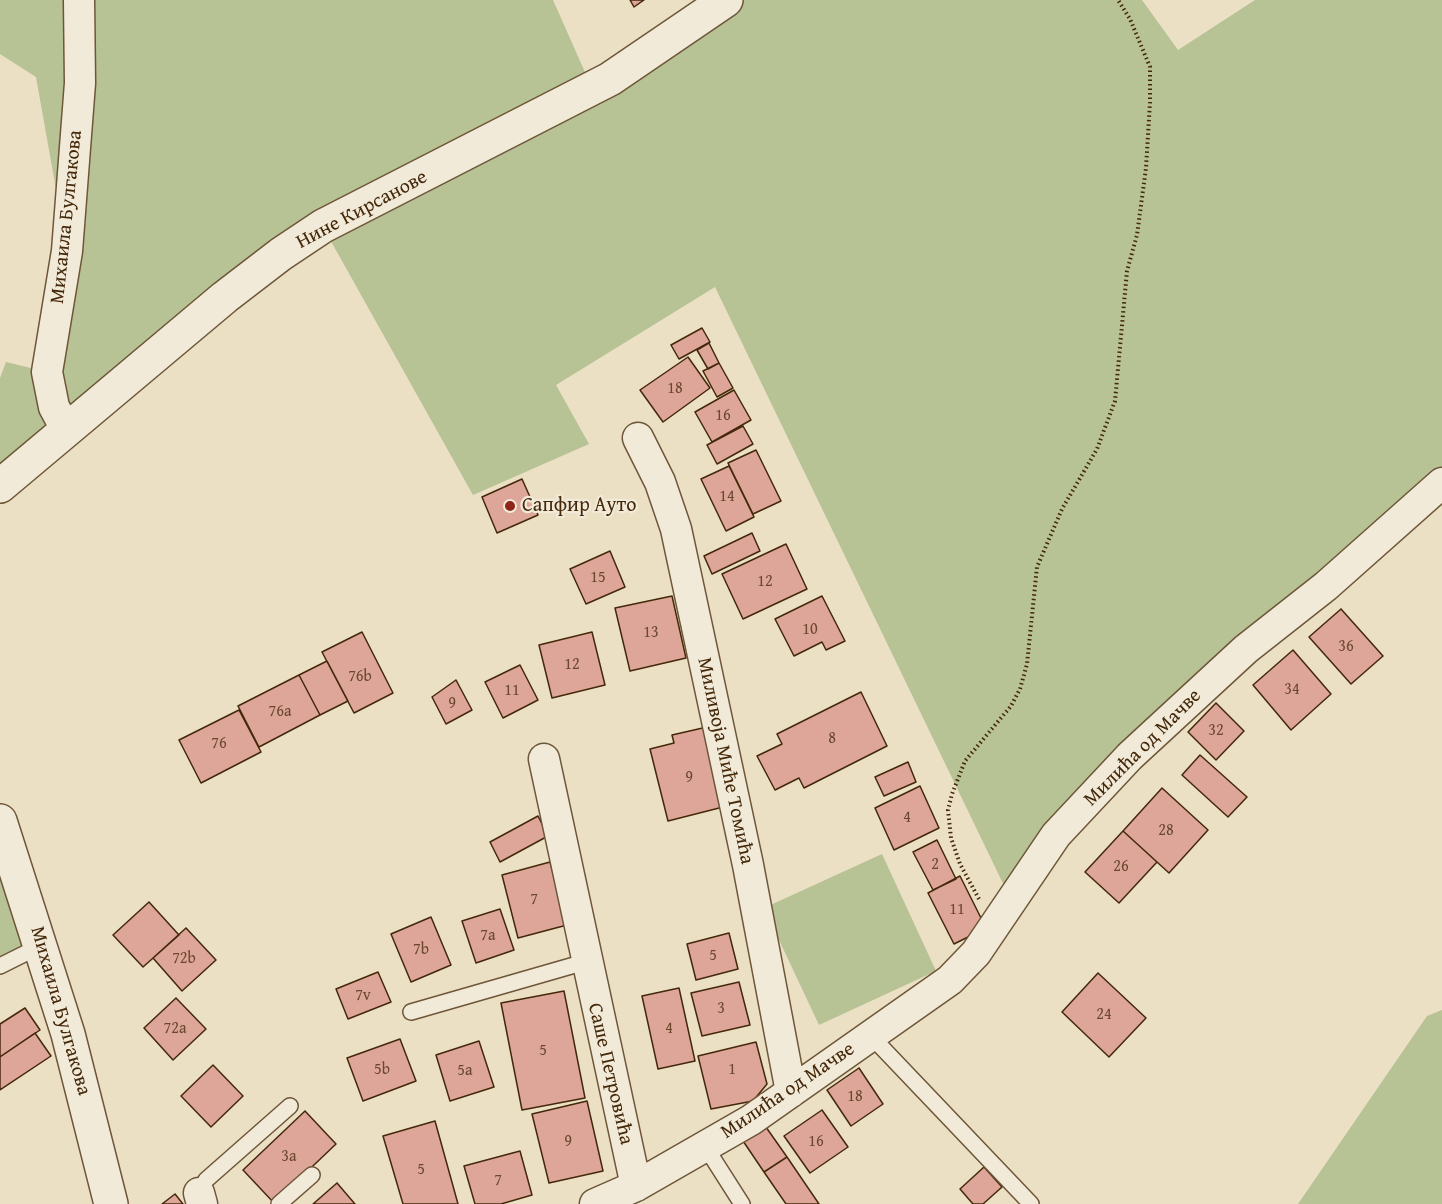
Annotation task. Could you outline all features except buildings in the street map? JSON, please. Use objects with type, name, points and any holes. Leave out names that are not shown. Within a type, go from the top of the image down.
[{"type":"street","name":"Михаила Булгакова","points":[[66,429],[54,407],[48,372],[67,251],[80,83],[79,0]]},
{"type":"street","name":"Нине Кирсанове","points":[[0,486],[253,275],[323,226],[610,79],[726,0]]},
{"type":"street","name":"Миливоја Миће Томића","points":[[638,438],[660,482],[676,529],[748,865],[791,1092]]},
{"type":"street","name":"Милића од Мачве","points":[[595,1204],[636,1186],[791,1092],[950,980],[964,968],[1056,835],[1130,756],[1246,649],[1326,586],[1442,483]]},
{"type":"street","name":"Саше Петровића","points":[[544,759],[585,962],[636,1186]]},
{"type":"street","name":"Михаила Булгакова","points":[[0,821],[42,945],[91,1118],[111,1204]]},
{"type":"lane","points":[[0,966],[42,945]]},
{"type":"lane","points":[[411,1012],[585,962]]},
{"type":"lane","name":"Милића од Мачве","points":[[871,1036],[1031,1204]]},
{"type":"lane","points":[[200,1198],[206,1180],[290,1106]]},
{"type":"lane","name":"Милића од Мачве","points":[[705,1146],[742,1204]]},
{"type":"lane","points":[[279,1204],[312,1174]]},
{"type":"path","points":[[994,926],[960,864],[951,838],[948,810],[965,761],[1011,705],[1020,689],[1027,664],[1037,567],[1062,510],[1097,449],[1115,400],[1127,271],[1137,235],[1146,168],[1150,102],[1150,67],[1130,19],[1118,0]]},
{"type":"green space","points":[[0,0],[553,0],[592,88],[721,0],[1142,0],[1178,50],[1255,0],[1442,0],[1442,481],[1246,649],[1011,900],[715,287],[556,385],[589,444],[473,495],[323,227],[0,486],[0,378],[6,362],[47,372],[67,251],[36,77],[0,54]]},
{"type":"green space","points":[[0,824],[42,945],[0,966]]},
{"type":"green space","points":[[882,854],[936,971],[819,1025],[764,908]]},
{"type":"green space","points":[[1442,1010],[1442,1204],[1298,1204],[1427,1016]]},
{"type":"place","name":"Сапфир Ауто","points":[[510,506]]}]
